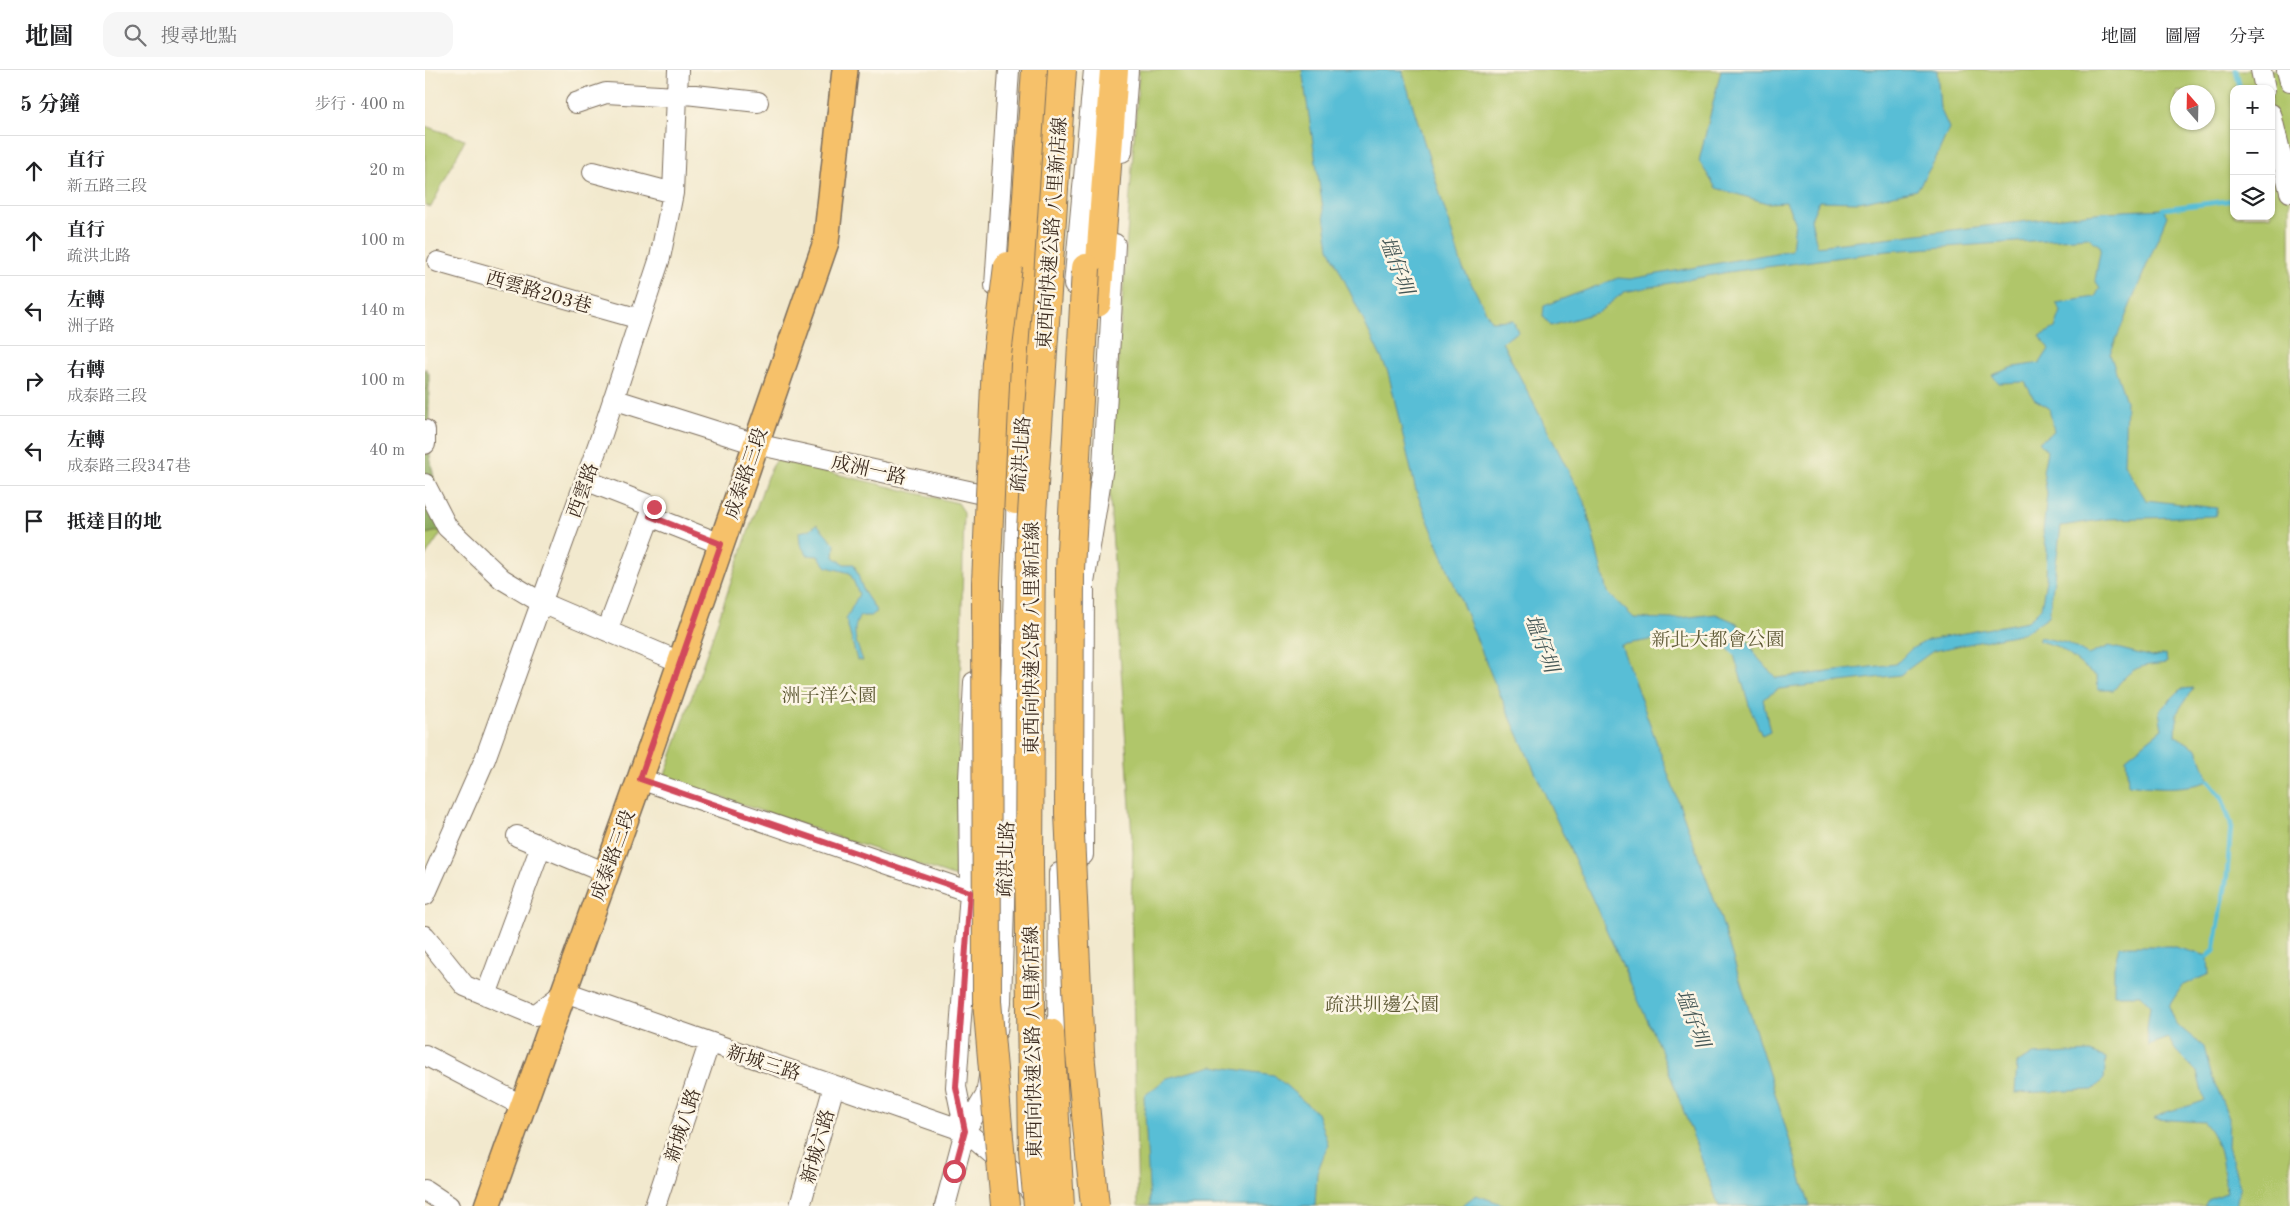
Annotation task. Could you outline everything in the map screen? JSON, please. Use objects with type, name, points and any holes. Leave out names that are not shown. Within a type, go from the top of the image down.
[{"type":"highway","points":[[1006,1206],[987,1002],[986,583],[996,363],[1008,266],[1020,70]]},
{"type":"highway","points":[[1016,500],[1022,267],[1035,70]]},
{"type":"highway","name":"東西向快速公路 八里新店線","points":[[1039,1206],[1033,1151],[1029,866],[1031,529],[1062,70]]},
{"type":"highway","name":"東西向快速公路 八里新店線","points":[[1060,1206],[1051,1054],[1047,899],[1046,540],[1076,70]]},
{"type":"highway","points":[[1095,1206],[1080,1053],[1069,813],[1070,570],[1086,268],[1103,70]]},
{"type":"highway","points":[[1064,548],[1078,514],[1086,484],[1101,233],[1114,70]]},
{"type":"main road","name":"成泰路三段","points":[[487,1206],[640,779],[825,242],[845,70]]},
{"type":"street","name":"西雲路","points":[[425,895],[485,759],[585,480],[660,258],[673,193],[678,70]]},
{"type":"street","name":"疏洪北路","points":[[965,1131],[956,1087],[970,892],[969,779],[983,494],[1009,70]]},
{"type":"street","name":"疏洪北路","points":[[965,1131],[986,1095],[1001,1002],[1016,500],[1049,70]]},
{"type":"street","points":[[1058,1090],[1061,576],[1064,548],[1071,317],[1094,70]]},
{"type":"street","points":[[1006,1206],[1022,1179],[1058,1090],[1083,954],[1084,584],[1103,467],[1115,232],[1128,70]]},
{"type":"street","points":[[2261,70],[2264,85]]},
{"type":"street","points":[[2287,70],[2290,81]]},
{"type":"street","points":[[576,103],[606,93],[677,95],[758,102]]},
{"type":"street","points":[[2275,130],[2290,192]]},
{"type":"street","points":[[593,172],[673,193]]},
{"type":"street","name":"西雲路203巷","points":[[438,262],[640,319]]},
{"type":"street","name":"成洲一路","points":[[613,399],[755,444],[983,494]]},
{"type":"street","points":[[425,430],[425,444]]},
{"type":"street","points":[[585,480],[654,507],[607,631]]},
{"type":"street","points":[[425,484],[447,527],[502,579],[542,603],[680,662]]},
{"type":"street","points":[[650,516],[721,544]]},
{"type":"street","points":[[640,779],[970,892]]},
{"type":"street","points":[[517,836],[606,873]]},
{"type":"street","points":[[486,995],[541,846]]},
{"type":"street","points":[[425,936],[465,986],[486,995],[535,1014],[565,992]]},
{"type":"street","name":"新城三路","points":[[565,992],[709,1044],[965,1131]]},
{"type":"street","points":[[959,1056],[1001,1002]]},
{"type":"street","name":"新城八路","points":[[655,1206],[709,1044]]},
{"type":"street","points":[[425,1055],[523,1106]]},
{"type":"street","name":"新城六路","points":[[799,1206],[835,1086]]},
{"type":"street","points":[[945,1206],[965,1131],[1022,1179],[1039,1206]]},
{"type":"street","points":[[425,1190],[449,1206]]},
{"type":"green space","name":"新北大都會公園","points":[[1139,70],[2290,70],[2290,1206],[1138,1206],[1131,901],[1133,852],[1109,485]]},
{"type":"green space","points":[[425,126],[465,140],[431,207],[425,205]]},
{"type":"green space","points":[[425,368],[429,373],[429,450],[443,530],[425,534]]},
{"type":"green space","name":"洲子洋公園","points":[[777,460],[958,503],[964,512],[956,877],[664,778],[767,477]]},
{"type":"green space","points":[[443,530],[425,557],[425,534]]},
{"type":"water","name":"塭仔圳","points":[[1302,70],[1402,70],[1462,266],[1491,321],[1513,320],[1518,332],[1502,342],[1585,503],[1607,592],[1634,618],[1671,619],[1716,614],[1737,623],[1758,658],[1776,678],[1896,664],[1911,649],[1928,640],[2028,621],[2041,608],[2046,580],[2047,550],[2043,532],[2047,494],[2043,471],[2047,451],[2039,442],[2054,431],[2049,408],[2034,399],[2025,382],[1999,383],[1992,375],[2014,367],[2040,363],[2049,349],[2040,336],[2055,328],[2061,311],[2056,303],[2095,297],[2100,288],[2095,280],[2101,247],[2088,237],[1888,251],[1728,272],[1624,292],[1599,312],[1551,326],[1543,316],[1544,306],[1618,278],[1630,279],[1792,250],[1795,221],[1786,202],[1767,203],[1716,188],[1699,161],[1721,70],[1937,70],[1940,108],[1949,128],[1936,158],[1917,190],[1859,202],[1819,201],[1811,219],[1817,246],[2104,212],[2163,209],[2167,216],[2110,354],[2126,401],[2124,464],[2146,500],[2217,508],[2215,516],[2107,519],[2061,526],[2049,616],[2024,633],[1933,651],[1900,675],[1779,689],[1763,699],[1770,732],[1762,736],[1750,708],[1734,655],[1718,639],[1679,635],[1621,645],[1719,913],[1810,1206],[1719,1206],[1662,1053],[1493,679],[1416,491],[1388,372],[1329,248]]},
{"type":"water","points":[[817,524],[835,544],[834,557],[844,564],[854,564],[864,592],[877,612],[870,616],[860,616],[855,627],[856,638],[863,661],[857,660],[846,619],[859,594],[850,573],[827,567],[818,556],[807,555],[800,544],[799,532],[809,530]]},
{"type":"water","points":[[2039,637],[2067,643],[2088,655],[2109,646],[2152,657],[2166,654],[2167,663],[2149,665],[2131,672],[2114,690],[2098,690],[2097,677],[2059,647],[2039,641]]},
{"type":"water","points":[[2193,688],[2177,713],[2176,736],[2197,749],[2209,781],[2189,786],[2169,787],[2128,784],[2126,758],[2162,729],[2159,711],[2181,689]]},
{"type":"water","points":[[2119,946],[2171,946],[2208,956],[2209,974],[2182,986],[2169,1006],[2176,1024],[2204,1047],[2211,1074],[2229,1118],[2228,1147],[2240,1187],[2236,1206],[2204,1206],[2208,1200],[2226,1193],[2221,1155],[2215,1138],[2204,1122],[2154,1119],[2159,1115],[2204,1100],[2197,1072],[2176,1051],[2168,1038],[2148,1045],[2147,1028],[2150,1005],[2141,995],[2114,995],[2114,967]]},
{"type":"water","points":[[2090,1052],[2106,1058],[2104,1079],[2093,1090],[2015,1093],[2017,1063],[2033,1055]]},
{"type":"water","points":[[1213,1066],[1274,1075],[1317,1113],[1328,1144],[1317,1173],[1315,1206],[1150,1206],[1144,1096],[1167,1078]]},
{"type":"water","points":[[1476,1195],[1508,1206],[1461,1206]]},
{"type":"waterway","points":[[2236,70],[2239,85]]},
{"type":"waterway","points":[[2163,209],[2230,201]]},
{"type":"waterway","points":[[2208,956],[2214,951],[2227,876],[2231,824],[2221,796],[2209,781]]},
{"type":"route","points":[[654,507],[650,516],[721,544],[640,779],[970,892],[956,1087],[965,1131],[954,1171]]},
{"type":"park label","name":"疏洪圳邊公園","points":[[1382,1004]]}]
